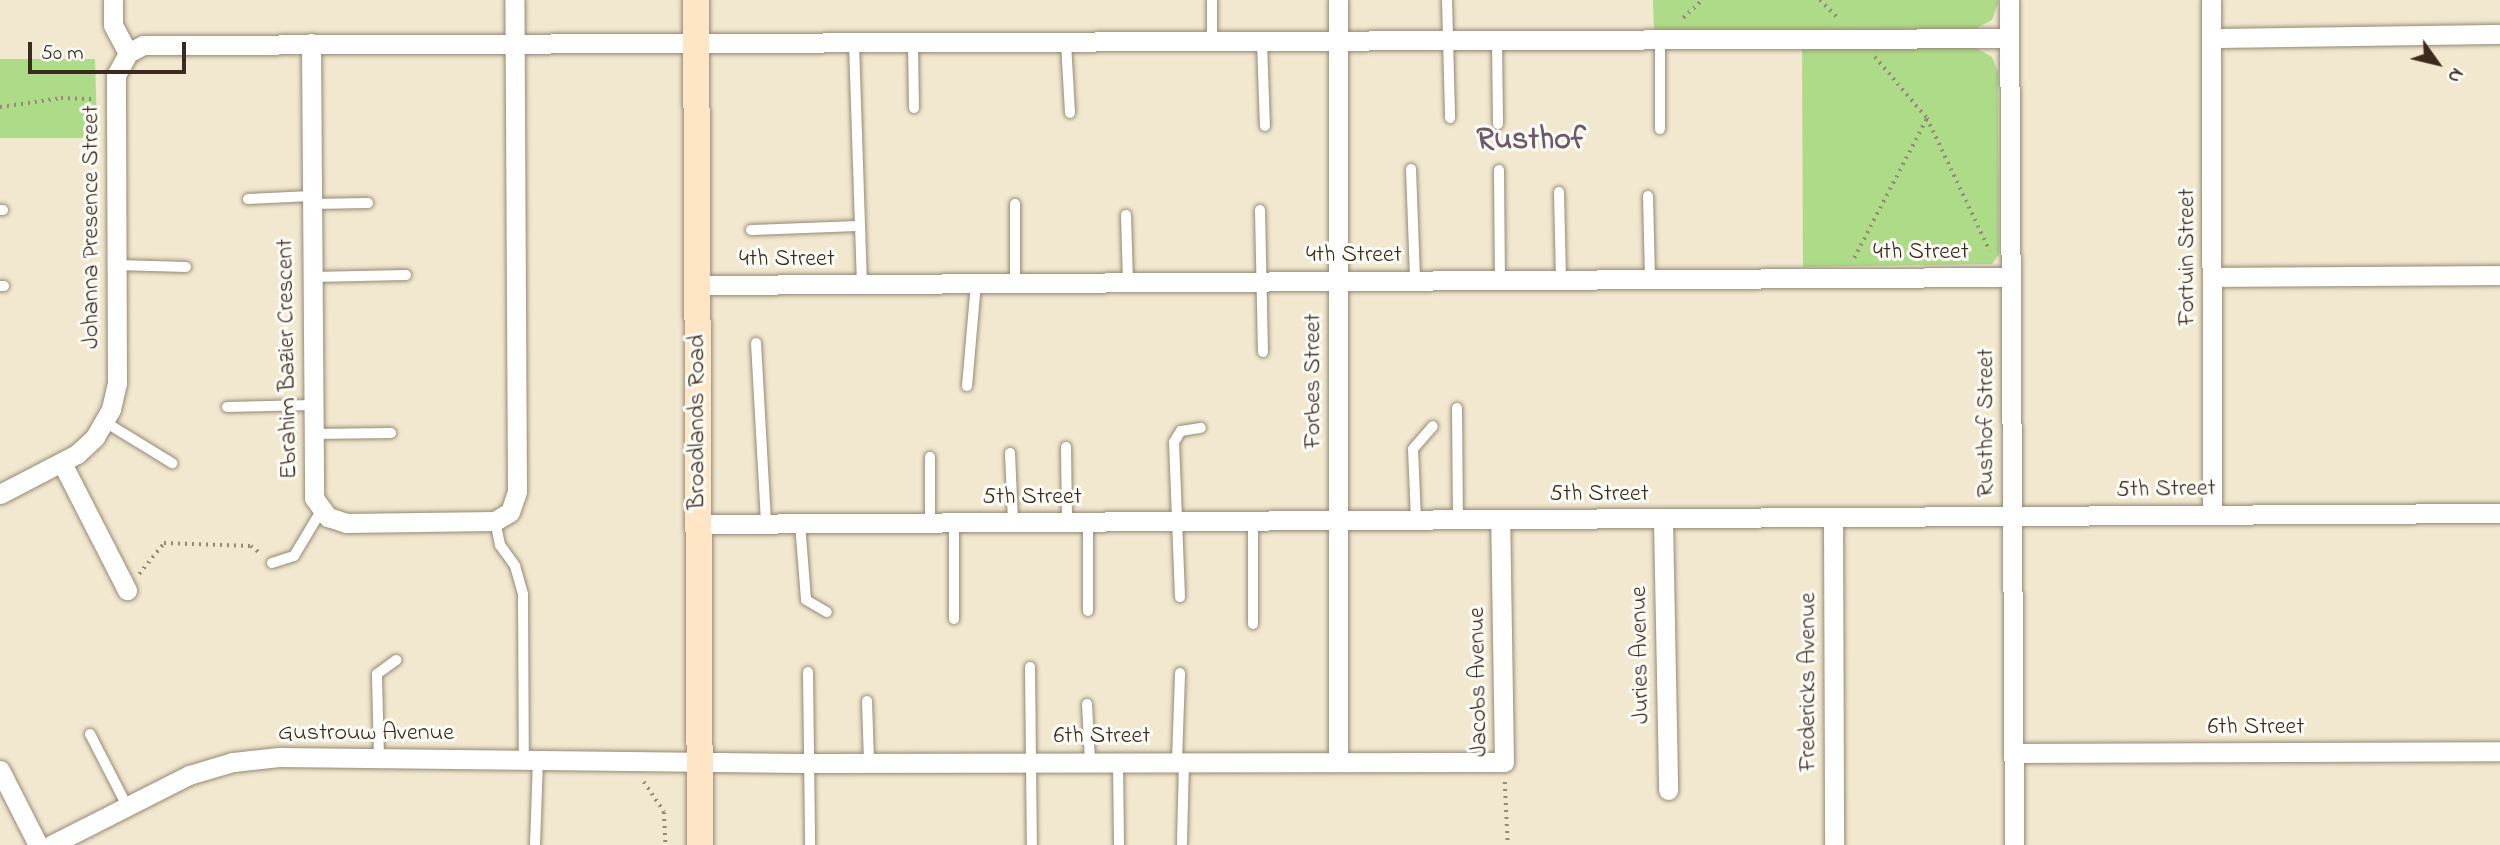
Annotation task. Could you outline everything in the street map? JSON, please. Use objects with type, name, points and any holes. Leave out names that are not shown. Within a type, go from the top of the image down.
[{"type":"main road","name":"Broadlands Road","points":[[696,0],[700,845]]},
{"type":"street","points":[[113,0],[113,26],[128,53],[152,43],[913,44],[2009,38]]},
{"type":"street","points":[[495,521],[510,512],[517,492],[514,0]]},
{"type":"street","name":"Forbes Street","points":[[1338,0],[1338,761]]},
{"type":"street","name":"Rusthof Street","points":[[2009,0],[2014,845]]},
{"type":"street","name":"Fortuin Street","points":[[2211,0],[2212,513]]},
{"type":"street","points":[[2211,38],[2500,34]]},
{"type":"street","name":"Ebrahim Bazier Crescent","points":[[310,43],[314,498],[321,511],[346,523],[495,521]]},
{"type":"street","name":"Johanna Presence Street","points":[[0,494],[62,463],[86,446],[105,422],[117,383],[115,99],[116,75],[128,53]]},
{"type":"street","points":[[2213,276],[2500,275]]},
{"type":"street","name":"4th Street","points":[[698,285],[2011,277]]},
{"type":"street","points":[[62,463],[127,590]]},
{"type":"street","name":"5th Street","points":[[698,524],[2500,513]]},
{"type":"street","name":"Fredericks Avenue","points":[[1833,518],[1834,845]]},
{"type":"street","name":"Jacobs Avenue","points":[[1500,519],[1504,762]]},
{"type":"street","name":"Juries Avenue","points":[[1664,520],[1668,790]]},
{"type":"street","name":"6th Street","points":[[2013,753],[2500,751]]},
{"type":"street","name":"Gustrouw Avenue","points":[[51,845],[189,775],[233,762],[279,757],[699,761]]},
{"type":"street","name":"6th Street","points":[[699,761],[1504,762]]},
{"type":"street","points":[[0,771],[38,845]]},
{"type":"lane","points":[[1212,0],[1212,42]]},
{"type":"lane","points":[[1447,0],[1450,118]]},
{"type":"lane","points":[[1660,40],[1660,129]]},
{"type":"lane","points":[[1497,41],[1498,124]]},
{"type":"lane","points":[[1262,42],[1265,126]]},
{"type":"lane","points":[[1066,43],[1070,113]]},
{"type":"lane","points":[[854,44],[862,284]]},
{"type":"lane","points":[[913,44],[914,108]]},
{"type":"lane","points":[[1411,169],[1415,280]]},
{"type":"lane","points":[[1499,170],[1500,280]]},
{"type":"lane","points":[[1559,192],[1561,279]]},
{"type":"lane","points":[[1648,197],[1650,279]]},
{"type":"lane","points":[[247,199],[368,203]]},
{"type":"lane","points":[[1015,283],[1016,204]]},
{"type":"lane","points":[[1260,210],[1263,352]]},
{"type":"lane","points":[[1126,215],[1128,282]]},
{"type":"lane","points":[[751,230],[859,226]]},
{"type":"lane","points":[[116,265],[186,268]]},
{"type":"lane","points":[[311,277],[406,275]]},
{"type":"lane","points":[[967,386],[976,283]]},
{"type":"lane","points":[[756,343],[766,523]]},
{"type":"lane","points":[[227,407],[312,405]]},
{"type":"lane","points":[[1457,408],[1458,520]]},
{"type":"lane","points":[[105,422],[172,463]]},
{"type":"lane","points":[[1416,520],[1413,449],[1433,426]]},
{"type":"lane","points":[[1180,597],[1174,442],[1181,431],[1201,428]]},
{"type":"lane","points":[[312,434],[391,433]]},
{"type":"lane","points":[[1066,447],[1067,523]]},
{"type":"lane","points":[[1010,453],[1013,523]]},
{"type":"lane","points":[[930,457],[930,523]]},
{"type":"lane","points":[[272,563],[294,556],[321,511]]},
{"type":"lane","points":[[495,521],[500,545],[515,566],[523,594],[536,845]]},
{"type":"lane","points":[[1088,522],[1088,611]]},
{"type":"lane","points":[[1253,522],[1253,624]]},
{"type":"lane","points":[[800,523],[806,600],[827,612]]},
{"type":"lane","points":[[954,523],[954,619]]},
{"type":"lane","points":[[379,758],[377,674],[396,660]]},
{"type":"lane","points":[[1030,667],[1032,845]]},
{"type":"lane","points":[[808,672],[810,845]]},
{"type":"lane","points":[[1180,673],[1182,842]]},
{"type":"lane","points":[[867,701],[869,762]]},
{"type":"lane","points":[[1087,704],[1090,761]]},
{"type":"lane","points":[[90,734],[127,806]]},
{"type":"lane","points":[[1118,761],[1119,845]]},
{"type":"path","points":[[1821,0],[1859,39],[1927,118],[1984,244]]},
{"type":"path","points":[[0,107],[61,98],[115,99]]},
{"type":"path","points":[[1843,278],[1927,118]]},
{"type":"path","points":[[127,590],[164,543],[251,546],[272,563]]},
{"type":"path","points":[[623,760],[654,794],[664,813],[666,845]]},
{"type":"path","name":"Jacobs Avenue","points":[[1504,762],[1508,845]]},
{"type":"green space","points":[[1653,0],[1998,0],[1998,3],[1992,20],[1975,29],[1654,31]]},
{"type":"green space","points":[[1802,47],[1976,48],[1992,57],[1998,72],[1999,254],[1992,264],[1803,267]]},
{"type":"green space","points":[[0,59],[95,59],[97,129],[82,138],[0,138]]},
{"type":"district","name":"Rusthof","points":[[1531,141]]}]
